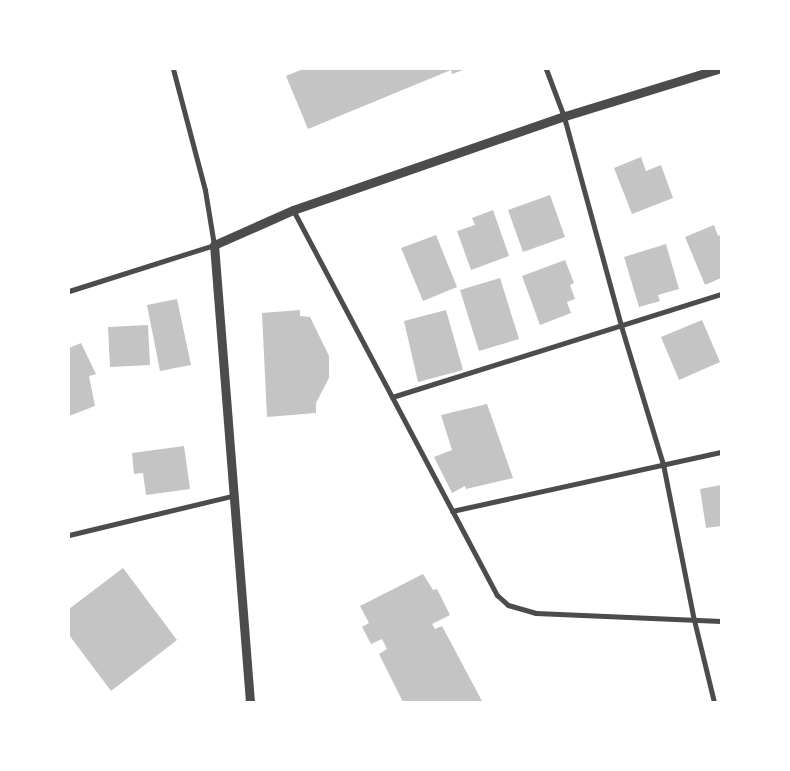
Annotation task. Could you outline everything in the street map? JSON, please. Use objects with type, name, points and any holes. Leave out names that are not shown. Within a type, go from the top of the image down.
[{"type":"street","points":[[173,69],[205,190],[214,246],[250,702]]},
{"type":"street","points":[[546,69],[564,117],[621,326],[663,464],[694,620],[714,702]]},
{"type":"street","points":[[69,291],[214,246],[293,210],[564,117],[718,69]]},
{"type":"street","points":[[293,210],[497,595],[508,605],[536,613],[721,621]]},
{"type":"street","points":[[392,397],[721,294]]},
{"type":"street","points":[[452,512],[721,452]]},
{"type":"street","points":[[69,535],[235,495]]},
{"type":"building","points":[[303,69],[466,69],[452,74],[451,70],[308,129],[286,76]]},
{"type":"building","points":[[641,157],[646,171],[661,165],[673,198],[632,214],[614,168]]},
{"type":"building","points":[[550,195],[565,237],[523,252],[508,210]]},
{"type":"building","points":[[493,210],[509,256],[471,270],[457,231],[475,225],[472,218]]},
{"type":"building","points":[[714,225],[718,236],[721,235],[721,278],[705,285],[685,237]]},
{"type":"building","points":[[436,235],[457,287],[423,301],[401,248]]},
{"type":"building","points":[[666,244],[679,289],[658,295],[660,301],[639,307],[624,257]]},
{"type":"building","points":[[565,260],[574,283],[570,285],[575,299],[567,302],[571,313],[540,325],[522,276]]},
{"type":"building","points":[[500,278],[519,339],[479,351],[460,290]]},
{"type":"building","points":[[177,299],[191,365],[160,371],[147,305]]},
{"type":"building","points":[[300,310],[300,316],[310,317],[329,356],[329,378],[316,403],[316,413],[267,417],[262,313]]},
{"type":"building","points":[[446,310],[463,370],[418,382],[404,321]]},
{"type":"building","points":[[702,320],[720,362],[679,380],[661,337]]},
{"type":"building","points":[[148,325],[150,365],[110,367],[108,327]]},
{"type":"building","points":[[81,343],[96,374],[89,376],[95,406],[69,416],[69,348]]},
{"type":"building","points":[[487,404],[513,478],[466,489],[465,486],[452,493],[434,457],[452,450],[441,415]]},
{"type":"building","points":[[184,446],[190,489],[146,495],[143,473],[134,474],[132,453]]},
{"type":"building","points":[[721,485],[721,526],[706,528],[700,489]]},
{"type":"building","points":[[123,568],[177,640],[111,691],[69,635],[69,609]]},
{"type":"building","points":[[423,574],[433,590],[437,589],[450,615],[432,624],[435,629],[442,626],[482,701],[403,702],[379,654],[387,649],[382,639],[371,644],[362,627],[369,623],[360,606]]}]
